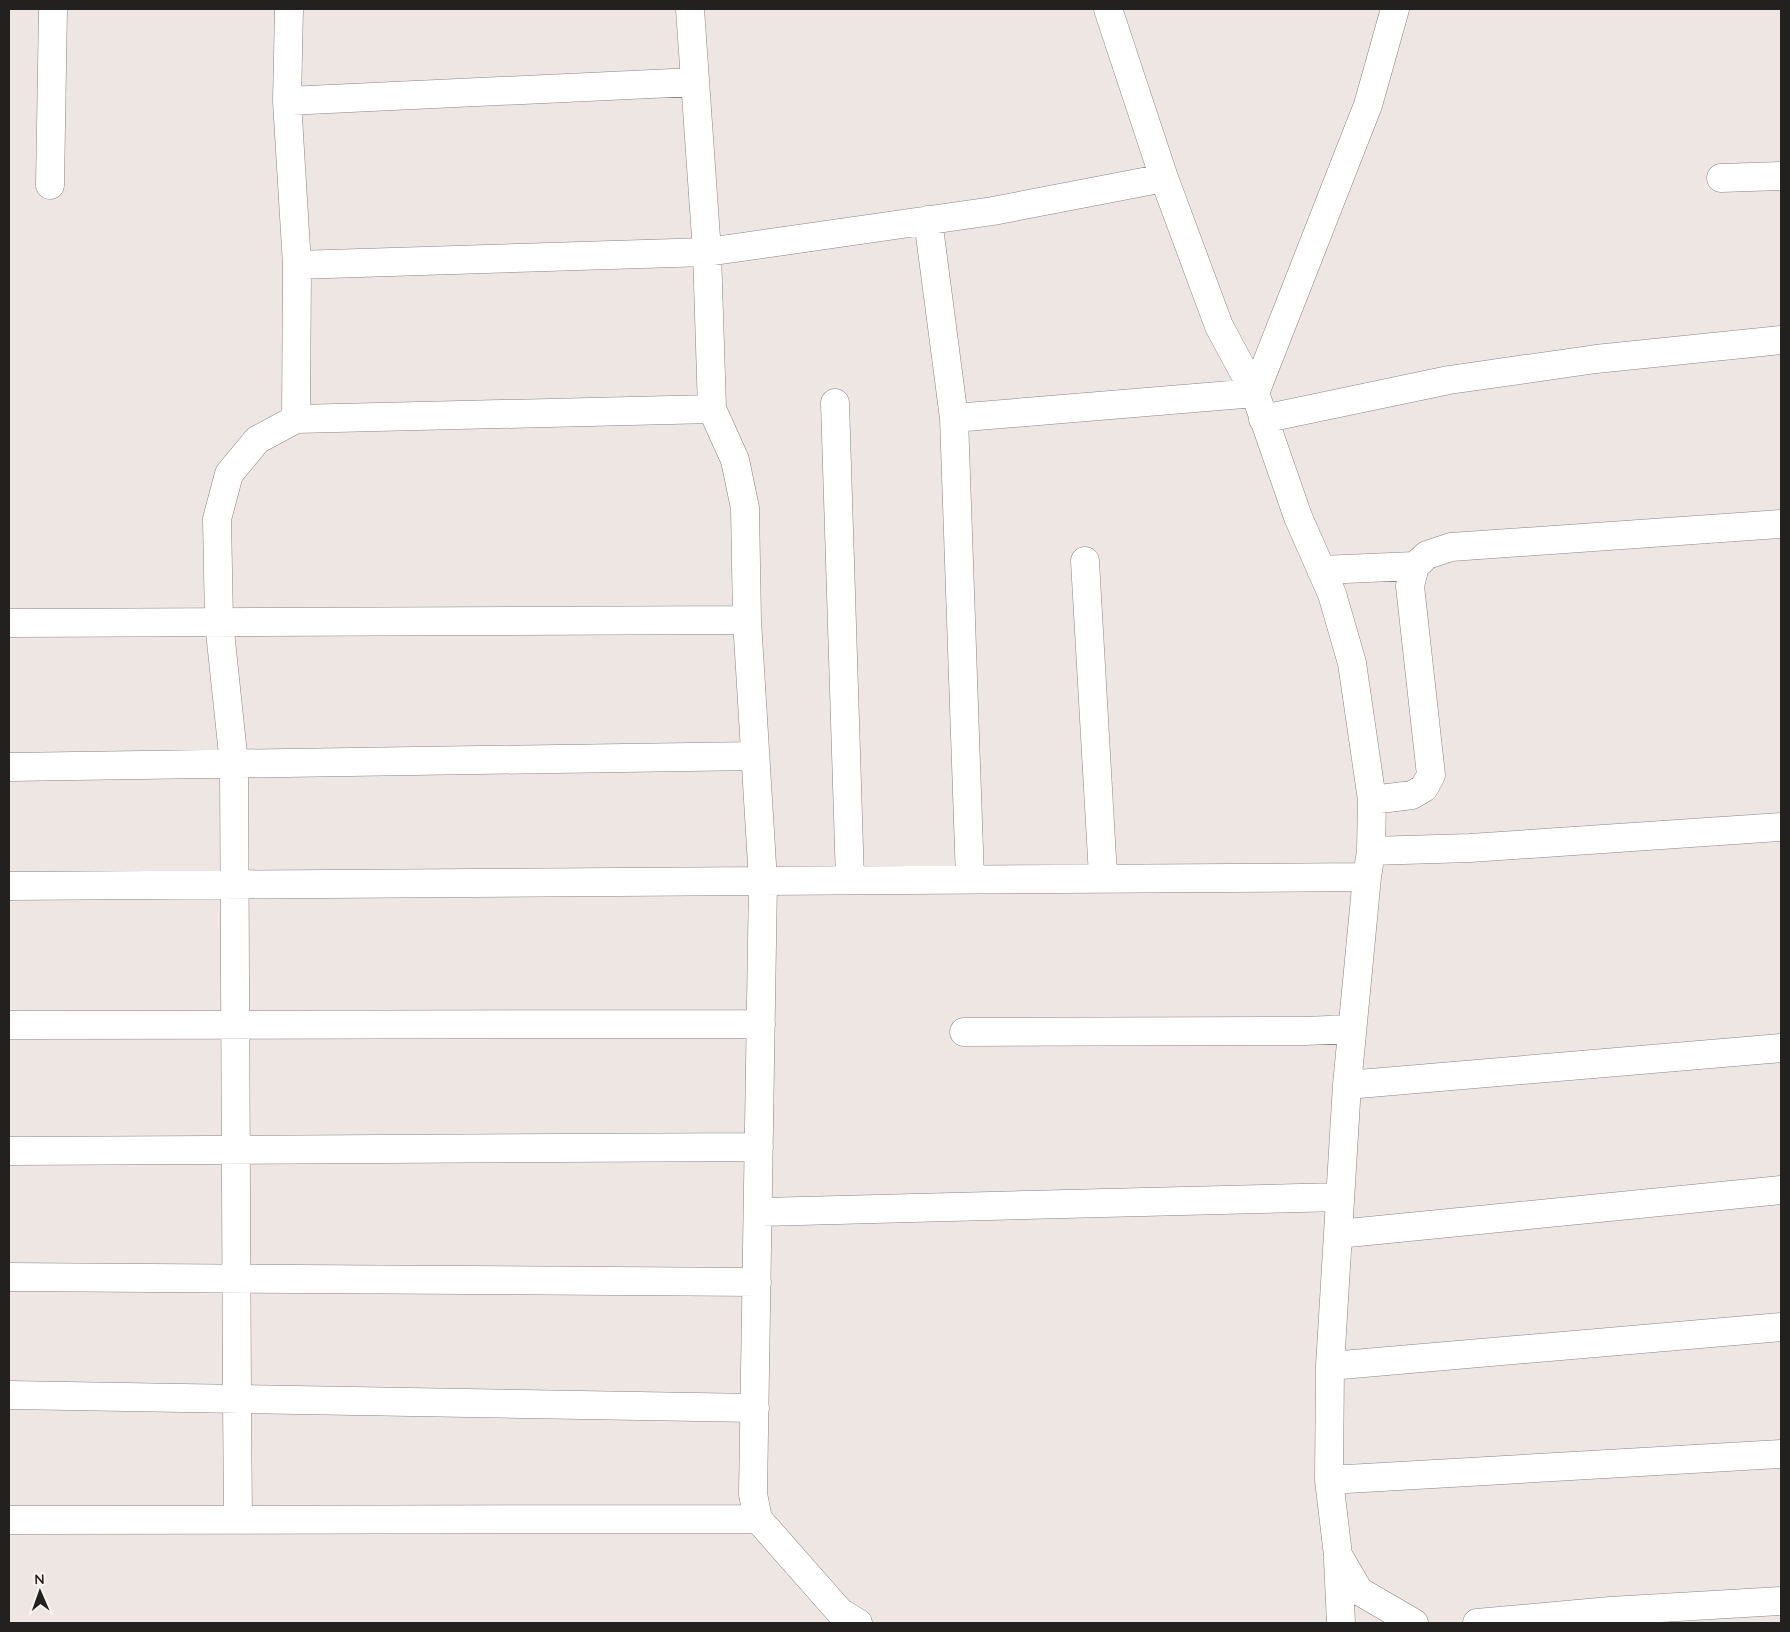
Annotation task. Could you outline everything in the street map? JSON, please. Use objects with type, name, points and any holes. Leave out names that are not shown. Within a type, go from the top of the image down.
[{"type":"street","points":[[50,185],[53,9]]},
{"type":"street","points":[[289,9],[287,101],[297,265],[296,419]]},
{"type":"street","points":[[690,9],[707,252],[712,409],[735,460],[745,508],[747,620],[763,881],[753,1494],[758,1519],[840,1612],[858,1623]]},
{"type":"street","points":[[1108,9],[1164,178],[1219,326],[1255,393],[1298,517],[1332,594],[1352,663],[1372,800],[1371,851],[1347,1085],[1330,1366],[1329,1480],[1338,1555],[1341,1623]]},
{"type":"street","points":[[1255,393],[1368,105],[1394,9]]},
{"type":"street","points":[[287,101],[694,82]]},
{"type":"street","points":[[1721,178],[1781,176]]},
{"type":"street","points":[[297,265],[707,252],[993,211],[1164,178]]},
{"type":"street","points":[[928,220],[954,418],[970,879]]},
{"type":"street","points":[[1264,419],[1449,380],[1596,360],[1781,340]]},
{"type":"street","points":[[954,418],[1255,393]]},
{"type":"street","points":[[835,402],[850,880]]},
{"type":"street","points":[[238,1520],[234,764],[219,622],[216,519],[229,474],[257,440],[296,419],[712,409]]},
{"type":"street","points":[[1372,800],[1412,795],[1424,788],[1431,775],[1410,586],[1415,566],[1427,555],[1451,547],[1781,524]]},
{"type":"street","points":[[1085,561],[1103,876]]},
{"type":"street","points":[[1321,570],[1415,566]]},
{"type":"street","points":[[9,623],[747,620]]},
{"type":"street","points":[[9,767],[755,756]]},
{"type":"street","points":[[1371,851],[1470,848],[1781,827]]},
{"type":"street","points":[[9,886],[763,881],[1103,876],[1367,877]]},
{"type":"street","points":[[9,1025],[761,1024]]},
{"type":"street","points":[[964,1032],[1305,1031],[1352,1029]]},
{"type":"street","points":[[1347,1085],[1781,1048]]},
{"type":"street","points":[[9,1151],[236,1151],[759,1146]]},
{"type":"street","points":[[1338,1234],[1781,1190]]},
{"type":"street","points":[[758,1212],[1340,1197]]},
{"type":"street","points":[[9,1277],[757,1282]]},
{"type":"street","points":[[1330,1366],[1781,1327]]},
{"type":"street","points":[[9,1395],[755,1408]]},
{"type":"street","points":[[1329,1480],[1781,1454]]},
{"type":"street","points":[[9,1520],[758,1519]]},
{"type":"street","points":[[1338,1555],[1359,1591],[1414,1623]]},
{"type":"street","points":[[1486,1623],[1611,1617],[1781,1601]]}]
